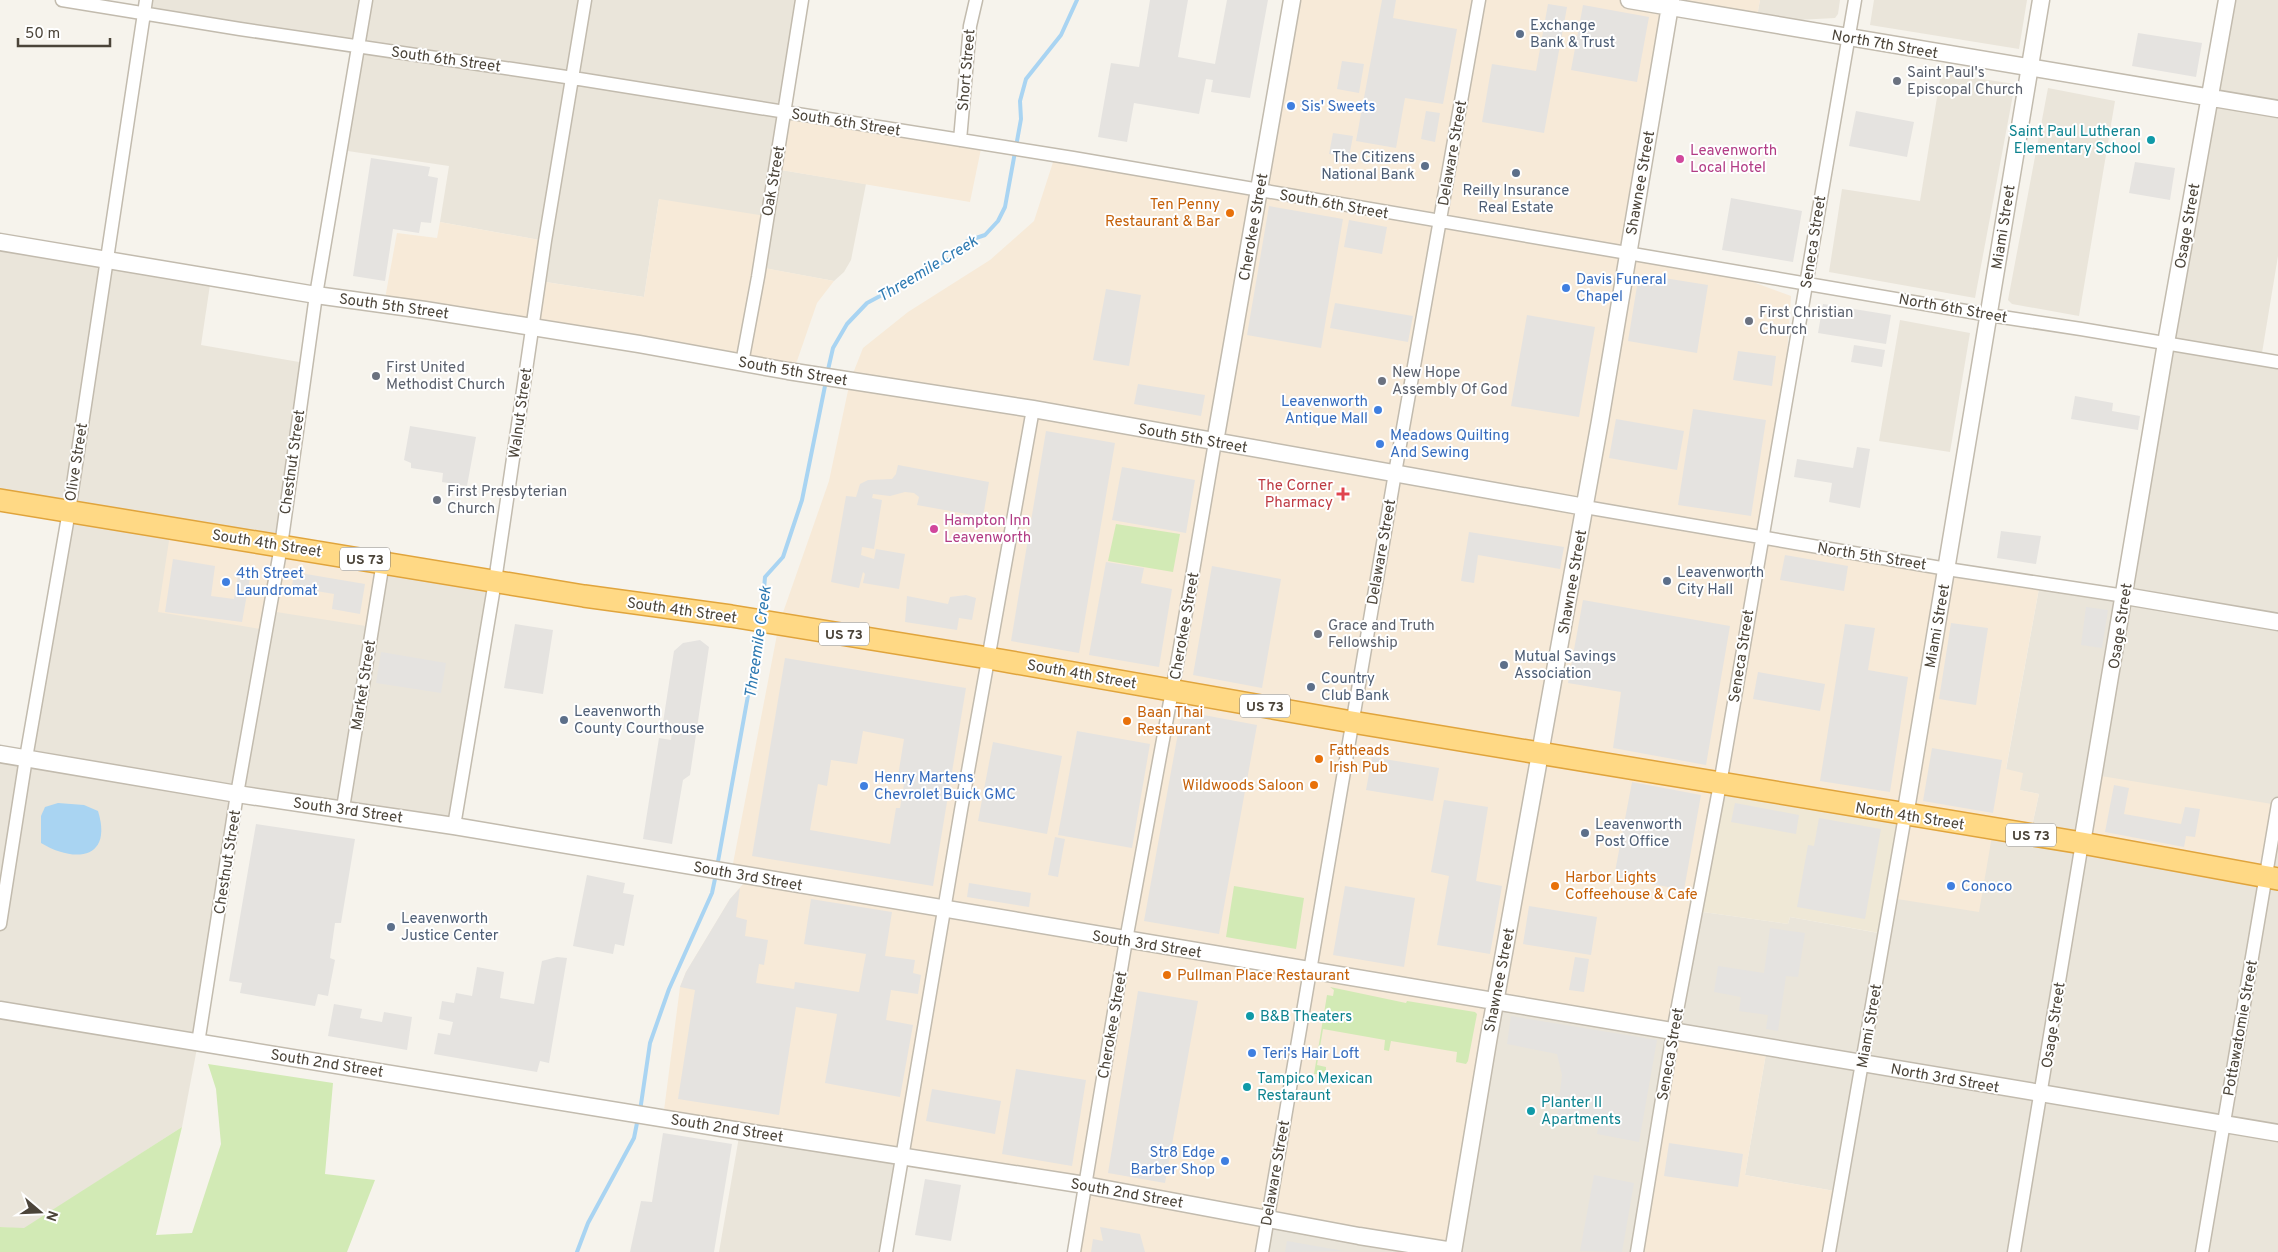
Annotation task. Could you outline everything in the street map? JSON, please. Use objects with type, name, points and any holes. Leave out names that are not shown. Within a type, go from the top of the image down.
[{"type":"highway","name":"South 4th Street","points":[[0,500],[495,581],[731,616],[988,658],[1541,753]]},
{"type":"highway","name":"North 4th Street","points":[[1541,753],[2272,878]]},
{"type":"street","name":"South 6th Street","points":[[62,0],[784,111],[1628,254]]},
{"type":"street","name":"Olive Street","points":[[0,924],[26,758],[69,511],[146,0]]},
{"type":"street","name":"Chestnut Street","points":[[198,1043],[237,794],[281,546],[316,295],[366,0]]},
{"type":"street","name":"Walnut Street","points":[[454,826],[495,581],[545,241],[585,0]]},
{"type":"street","name":"Oak Street","points":[[742,363],[802,0]]},
{"type":"street","name":"Short Street","points":[[960,140],[970,26],[976,0]]},
{"type":"street","name":"Cherokee Street","points":[[1074,1252],[1126,940],[1173,690],[1214,442],[1292,0]]},
{"type":"street","name":"Delaware Street","points":[[1262,1252],[1395,473],[1479,0]]},
{"type":"street","name":"North 7th Street","points":[[1629,0],[1671,4],[1848,37],[2278,109]]},
{"type":"street","name":"Seneca Street","points":[[1637,1252],[1673,1032],[1720,784],[1855,0]]},
{"type":"street","name":"Miami Street","points":[[1829,1252],[1905,816],[2042,0]]},
{"type":"street","name":"Osage Street","points":[[2014,1252],[2042,1094],[2166,343],[2227,0]]},
{"type":"street","name":"Shawnee Street","points":[[1455,1252],[1495,1000],[1586,507],[1671,4]]},
{"type":"street","name":"South 5th Street","points":[[0,242],[316,295],[533,327],[788,371],[1033,409],[1586,507]]},
{"type":"street","name":"North 6th Street","points":[[1628,254],[2278,362]]},
{"type":"street","points":[[886,1252],[944,910],[1033,409]]},
{"type":"street","name":"North 5th Street","points":[[1586,507],[1947,569],[2278,622]]},
{"type":"street","name":"Market Street","points":[[343,808],[383,562]]},
{"type":"street","name":"South 3rd Street","points":[[0,754],[237,794],[343,808],[454,826],[944,910],[1495,1000]]},
{"type":"street","name":"Pottawatomie Street","points":[[2202,1252],[2224,1124],[2272,878],[2278,804]]},
{"type":"street","name":"North 3rd Street","points":[[1495,1000],[1673,1032],[2278,1134]]},
{"type":"street","name":"South 2nd Street","points":[[0,1010],[1085,1185],[1455,1252]]},
{"type":"shaded area","points":[[146,0],[802,0],[775,169],[866,184],[851,260],[844,272],[834,281],[758,267],[659,199],[644,297],[539,281],[545,241],[440,222],[449,166],[341,150],[359,46],[144,14]]},
{"type":"shaded area","points":[[1150,0],[1188,0],[1178,57],[1215,64],[1227,0],[1268,0],[1250,98],[1211,92],[1213,80],[1206,79],[1199,114],[1134,103],[1127,142],[1098,137],[1111,63],[1139,67]]},
{"type":"shaded area","points":[[1292,0],[1760,0],[1756,22],[1671,7],[1628,253],[1715,268],[1791,296],[1783,413],[1761,538],[2040,583],[2006,769],[2023,773],[2020,790],[2039,794],[2030,835],[1993,830],[1979,912],[1891,898],[1720,784],[1673,1032],[1495,1000],[1453,1251],[1268,1218],[1262,1252],[1074,1252],[1085,1185],[663,1118],[680,987],[686,972],[730,899],[749,877],[731,874],[779,624],[829,481],[850,381],[863,348],[908,312],[990,260],[1034,221],[1055,156],[1258,191]]},
{"type":"shaded area","points":[[1382,0],[1396,0],[1393,18],[1457,29],[1443,104],[1405,98],[1396,148],[1356,141]]},
{"type":"shaded area","points":[[1760,0],[1840,0],[1838,14],[1835,18],[1756,22]]},
{"type":"shaded area","points":[[1874,0],[2027,0],[2019,49],[1870,25]]},
{"type":"shaded area","points":[[2227,0],[2278,0],[2278,256],[2261,359],[2278,362],[2278,1252],[1829,1252],[1840,1192],[1745,1175],[1767,1048],[1637,1252],[1262,1252],[1268,1218],[1495,1000],[1696,911],[1788,924],[1790,917],[1884,934],[1891,898],[1993,829],[2030,835],[2039,794],[2019,790],[2006,770],[2040,583],[2125,596]]},
{"type":"shaded area","points":[[1548,4],[1567,7],[1544,133],[1482,122],[1492,64],[1536,71]]},
{"type":"shaded area","points":[[1583,5],[1649,17],[1637,82],[1571,70]]},
{"type":"shaded area","points":[[2138,33],[2202,43],[2196,77],[2132,66]]},
{"type":"shaded area","points":[[1342,61],[1364,64],[1359,93],[1337,89]]},
{"type":"shaded area","points":[[1941,73],[2015,84],[1975,298],[1829,272],[1842,189],[1920,201]]},
{"type":"shaded area","points":[[2048,88],[2115,101],[2079,316],[2012,304],[2008,300]]},
{"type":"shaded area","points":[[784,111],[982,144],[970,202],[775,169]]},
{"type":"shaded area","points":[[1426,111],[1440,113],[1435,142],[1421,139]]},
{"type":"shaded area","points":[[1856,111],[1914,122],[1907,157],[1849,146]]},
{"type":"shaded area","points":[[1333,133],[1353,136],[1349,157],[1329,154]]},
{"type":"shaded area","points":[[371,158],[430,167],[428,176],[438,178],[431,223],[421,222],[419,233],[393,229],[385,281],[353,276]]},
{"type":"shaded area","points":[[2135,162],[2175,168],[2170,200],[2129,193]]},
{"type":"shaded area","points":[[1731,198],[1802,211],[1793,262],[1722,250]]},
{"type":"shaded area","points":[[659,199],[766,216],[759,267],[834,281],[817,303],[797,361],[788,371],[384,304],[397,233],[437,238],[440,222],[545,241],[539,281],[644,297]]},
{"type":"shaded area","points":[[1269,206],[1343,219],[1321,348],[1247,335]]},
{"type":"shaded area","points":[[1349,220],[1387,227],[1382,254],[1344,247]]},
{"type":"shaded area","points":[[0,248],[211,278],[201,345],[305,363],[269,611],[383,562],[495,581],[454,826],[237,794],[198,1043],[182,1127],[24,1229],[0,1227],[0,754],[25,758],[69,511],[0,500]]},
{"type":"shaded area","points":[[1645,275],[1708,285],[1697,353],[1628,341],[1638,280]]},
{"type":"shaded area","points":[[1106,289],[1141,295],[1129,366],[1093,360]]},
{"type":"shaded area","points":[[1335,303],[1413,316],[1408,342],[1330,328]]},
{"type":"shaded area","points":[[1823,304],[1891,315],[1886,344],[1818,333]]},
{"type":"shaded area","points":[[1527,315],[1595,327],[1579,417],[1511,406]]},
{"type":"shaded area","points":[[1900,320],[1970,333],[1950,452],[1879,441]]},
{"type":"shaded area","points":[[1854,345],[1885,350],[1882,367],[1851,362]]},
{"type":"shaded area","points":[[1738,351],[1776,356],[1772,386],[1733,380]]},
{"type":"shaded area","points":[[1138,384],[1205,395],[1201,416],[1134,404]]},
{"type":"shaded area","points":[[2075,396],[2113,403],[2112,411],[2140,416],[2138,430],[2071,419]]},
{"type":"shaded area","points":[[1693,409],[1766,420],[1751,516],[1678,505]]},
{"type":"shaded area","points":[[1616,419],[1684,431],[1677,470],[1609,458]]},
{"type":"shaded area","points":[[410,426],[476,437],[467,486],[442,482],[443,473],[411,468],[411,463],[404,460]]},
{"type":"shaded area","points":[[1046,431],[1115,443],[1079,653],[1011,641]]},
{"type":"shaded area","points":[[1857,447],[1870,449],[1860,508],[1829,502],[1832,483],[1794,477],[1797,459],[1853,468]]},
{"type":"shaded area","points":[[898,465],[989,482],[983,517],[917,505],[919,497],[914,493],[905,492],[890,496],[873,494],[872,498],[882,500],[874,549],[862,547],[861,555],[874,559],[876,549],[905,554],[899,589],[863,583],[865,574],[863,572],[859,588],[831,582],[846,496],[856,497],[860,484],[868,480],[892,479],[896,474]]},
{"type":"shaded area","points":[[1122,467],[1195,480],[1186,533],[1112,520]]},
{"type":"shaded area","points":[[171,528],[383,562],[372,627],[270,611],[266,630],[158,612]]},
{"type":"shaded area","points":[[2001,531],[2041,536],[2036,564],[1997,558]]},
{"type":"shaded area","points":[[1469,532],[1564,547],[1560,569],[1478,555],[1474,583],[1461,581]]},
{"type":"shaded area","points":[[1785,555],[1848,566],[1844,591],[1780,580]]},
{"type":"shaded area","points":[[173,559],[215,566],[211,596],[234,599],[239,570],[251,572],[242,622],[165,612]]},
{"type":"shaded area","points":[[1106,562],[1144,568],[1141,583],[1172,589],[1159,667],[1089,655]]},
{"type":"shaded area","points":[[1212,566],[1281,579],[1262,688],[1193,675]]},
{"type":"shaded area","points":[[294,572],[365,584],[360,614],[332,609],[334,594],[292,587]]},
{"type":"shaded area","points":[[966,595],[976,598],[972,620],[959,618],[957,630],[905,622],[907,596],[948,604],[950,597]]},
{"type":"shaded area","points":[[1583,600],[1730,626],[1706,765],[1613,748],[1621,692],[1568,683]]},
{"type":"shaded area","points":[[2086,607],[2108,610],[2102,648],[2081,645]]},
{"type":"shaded area","points":[[1951,623],[1988,628],[1976,705],[1939,699]]},
{"type":"shaded area","points":[[515,624],[553,630],[543,694],[504,688]]},
{"type":"shaded area","points":[[1845,624],[1875,628],[1868,670],[1908,677],[1890,792],[1820,781]]},
{"type":"shaded area","points":[[700,640],[709,647],[690,775],[683,780],[672,844],[643,839],[659,738],[671,740],[672,731],[662,729],[674,651],[683,643]]},
{"type":"shaded area","points":[[381,652],[446,663],[441,693],[376,683]]},
{"type":"shaded area","points":[[785,658],[966,688],[933,886],[752,856]],"holes":[[[863,731],[904,739],[898,776],[905,778],[900,808],[896,808],[890,844],[810,830],[818,784],[827,786],[831,760],[857,764]]]},
{"type":"shaded area","points":[[1758,672],[1825,684],[1820,711],[1753,699]]},
{"type":"shaded area","points":[[1182,711],[1257,725],[1219,934],[1144,921]]},
{"type":"shaded area","points":[[1077,731],[1150,744],[1132,848],[1058,835]]},
{"type":"shaded area","points":[[993,742],[1062,756],[1047,834],[978,821]]},
{"type":"shaded area","points":[[1932,748],[2002,760],[1993,813],[1923,801]]},
{"type":"shaded area","points":[[1372,757],[1439,768],[1433,801],[1366,790]]},
{"type":"shaded area","points":[[2095,775],[2278,805],[2265,877],[2082,843]]},
{"type":"shaded area","points":[[1632,782],[1701,795],[1684,890],[1614,877]]},
{"type":"shaded area","points":[[1720,784],[1905,816],[1885,934],[1790,917],[1788,924],[1696,911]]},
{"type":"shaded area","points":[[2114,785],[2129,788],[2124,814],[2181,824],[2185,807],[2200,809],[2195,837],[2186,836],[2184,847],[2105,832]]},
{"type":"shaded area","points":[[1444,800],[1488,807],[1476,881],[1502,886],[1490,954],[1437,945],[1449,876],[1431,872]]},
{"type":"shaded area","points":[[1735,803],[1799,815],[1796,834],[1731,822]]},
{"type":"shaded area","points":[[1819,818],[1881,829],[1865,919],[1797,907],[1808,845],[1814,846]]},
{"type":"shaded area","points":[[256,824],[355,839],[341,923],[335,923],[330,958],[335,960],[328,996],[318,994],[315,1006],[240,993],[242,983],[229,981]]},
{"type":"shaded area","points":[[1055,837],[1065,839],[1058,877],[1048,875]]},
{"type":"shaded area","points":[[587,875],[625,883],[623,893],[634,895],[624,946],[615,944],[613,954],[573,946]]},
{"type":"shaded area","points":[[969,883],[1031,893],[1029,907],[967,897]]},
{"type":"shaded area","points":[[1345,886],[1415,898],[1404,967],[1333,955]]},
{"type":"shaded area","points":[[740,888],[736,917],[747,920],[745,936],[768,940],[764,965],[759,964],[756,983],[794,989],[795,982],[859,992],[866,954],[804,944],[811,899],[892,912],[885,956],[915,960],[913,973],[921,975],[918,994],[891,990],[886,1020],[913,1025],[900,1097],[825,1083],[837,1014],[796,1007],[779,1115],[678,1099],[695,990],[680,987],[686,972],[730,899]]},
{"type":"shaded area","points":[[1529,906],[1597,917],[1591,955],[1523,944]]},
{"type":"shaded area","points":[[1770,928],[1805,933],[1798,977],[1786,976],[1778,1031],[1766,1029],[1768,1015],[1739,1011],[1741,997],[1714,992],[1718,966],[1764,973]]},
{"type":"shaded area","points":[[557,957],[567,958],[549,1063],[540,1061],[537,1072],[434,1054],[438,1033],[450,1035],[453,1022],[439,1019],[442,1001],[454,1003],[456,993],[472,996],[477,967],[504,972],[500,998],[534,1004],[542,961]]},
{"type":"shaded area","points":[[1575,957],[1589,959],[1584,992],[1569,990]]},
{"type":"shaded area","points":[[1138,991],[1198,1001],[1165,1183],[1108,1173]]},
{"type":"shaded area","points":[[334,1004],[362,1009],[360,1018],[382,1022],[384,1012],[412,1017],[407,1050],[328,1036]]},
{"type":"shaded area","points":[[1511,1016],[1657,1040],[1639,1142],[1597,1134],[1599,1124],[1557,1117],[1562,1075],[1557,1054],[1507,1044]]},
{"type":"shaded area","points":[[1673,1032],[1767,1048],[1745,1175],[1840,1192],[1829,1252],[1637,1252]]},
{"type":"shaded area","points":[[1016,1069],[1086,1080],[1072,1166],[1002,1154]]},
{"type":"shaded area","points":[[932,1089],[1001,1101],[995,1134],[926,1121]]},
{"type":"shaded area","points":[[740,1131],[902,1156],[886,1252],[719,1252]]},
{"type":"shaded area","points":[[663,1133],[732,1144],[714,1252],[630,1252],[641,1201],[652,1202]]},
{"type":"shaded area","points":[[1669,1143],[1743,1154],[1738,1187],[1664,1176]]},
{"type":"shaded area","points":[[1594,1175],[1634,1183],[1622,1252],[1580,1251]]},
{"type":"shaded area","points":[[925,1179],[961,1185],[951,1241],[915,1235]]},
{"type":"shaded area","points":[[1100,1227],[1140,1234],[1145,1252],[1091,1252],[1093,1239],[1103,1241]]},
{"type":"shaded area","points":[[1287,1241],[1344,1251],[1285,1252]]},
{"type":"green space","points":[[1116,524],[1180,534],[1173,572],[1108,561]]},
{"type":"green space","points":[[1234,886],[1304,898],[1296,949],[1226,937]]},
{"type":"green space","points":[[1330,987],[1406,1003],[1407,1001],[1475,1012],[1477,1014],[1468,1061],[1466,1064],[1456,1062],[1457,1052],[1391,1041],[1389,1051],[1384,1050],[1385,1040],[1323,1029],[1317,1065],[1326,1067],[1326,1070],[1322,1074],[1314,1074],[1327,995],[1333,996],[1334,990]]},
{"type":"green space","points":[[208,1064],[333,1083],[325,1174],[375,1180],[347,1252],[0,1252],[0,1227],[24,1228],[182,1127],[156,1235],[192,1233],[221,1144],[216,1089]]},
{"type":"water","points":[[58,803],[84,805],[98,811],[101,827],[100,839],[95,848],[88,853],[77,855],[66,853],[41,843],[41,816],[45,807]]},
{"type":"waterway","name":"Threemile Creek","points":[[827,374],[833,348],[847,324],[867,303],[951,258],[967,241],[985,235],[998,221],[1005,207],[1021,119],[1020,101],[1026,79],[1061,35],[1077,0]]},
{"type":"waterway","name":"Threemile Creek","points":[[762,614],[765,577],[783,557],[802,500],[826,381]]},
{"type":"waterway","name":"Threemile Creek","points":[[717,867],[749,690],[759,649],[761,628]]},
{"type":"waterway","name":"Threemile Creek","points":[[640,1111],[650,1043],[669,989],[712,893],[716,874]]},
{"type":"waterway","name":"Threemile Creek","points":[[577,1252],[588,1223],[634,1138],[638,1118]]},
{"type":"place","name":"Exchange Bank & Trust","points":[[1520,34]]},
{"type":"place","name":"Saint Paul's Episcopal Church","points":[[1897,81]]},
{"type":"place","name":"Sis' Sweets","points":[[1291,106]]},
{"type":"place","name":"Saint Paul Lutheran Elementary School","points":[[2151,140]]},
{"type":"place","name":"Leavenworth Local Hotel","points":[[1680,159]]},
{"type":"place","name":"The Citizens National Bank","points":[[1425,166]]},
{"type":"place","name":"Reilly Insurance Real Estate","points":[[1516,173]]},
{"type":"place","name":"Ten Penny Restaurant & Bar","points":[[1230,213]]},
{"type":"place","name":"Davis Funeral Chapel","points":[[1566,288]]},
{"type":"place","name":"First Christian Church","points":[[1749,321]]},
{"type":"place","name":"First United Methodist Church","points":[[376,376]]},
{"type":"place","name":"New Hope Assembly Of God","points":[[1382,381]]},
{"type":"place","name":"Leavenworth Antique Mall","points":[[1378,410]]},
{"type":"place","name":"Meadows Quilting And Sewing","points":[[1380,444]]},
{"type":"place","name":"The Corner Pharmacy","points":[[1343,494]]},
{"type":"place","name":"First Presbyterian Church","points":[[437,500]]},
{"type":"place","name":"Hampton Inn Leavenworth","points":[[934,529]]},
{"type":"place","name":"Leavenworth City Hall","points":[[1667,581]]},
{"type":"place","name":"4th Street Laundromat","points":[[226,582]]},
{"type":"place","name":"Grace and Truth Fellowship","points":[[1318,634]]},
{"type":"place","name":"Mutual Savings Association","points":[[1504,665]]},
{"type":"place","name":"Country Club Bank","points":[[1311,687]]},
{"type":"place","name":"Leavenworth County Courthouse","points":[[564,720]]},
{"type":"place","name":"Baan Thai Restaurant","points":[[1127,721]]},
{"type":"place","name":"Fatheads Irish Pub","points":[[1319,759]]},
{"type":"place","name":"Wildwoods Saloon","points":[[1314,785]]},
{"type":"place","name":"Henry Martens Chevrolet Buick GMC","points":[[864,786]]},
{"type":"place","name":"Leavenworth Post Office","points":[[1585,833]]},
{"type":"place","name":"Harbor Lights Coffeehouse & Cafe","points":[[1555,886]]},
{"type":"place","name":"Conoco","points":[[1951,886]]},
{"type":"place","name":"Leavenworth Justice Center","points":[[391,927]]},
{"type":"place","name":"Pullman Place Restaurant","points":[[1167,975]]},
{"type":"place","name":"B&B Theaters","points":[[1250,1016]]},
{"type":"place","name":"Teri's Hair Loft","points":[[1252,1053]]},
{"type":"place","name":"Tampico Mexican Restaraunt","points":[[1247,1087]]},
{"type":"place","name":"Planter II Apartments","points":[[1531,1111]]},
{"type":"place","name":"Str8 Edge Barber Shop","points":[[1225,1161]]}]
